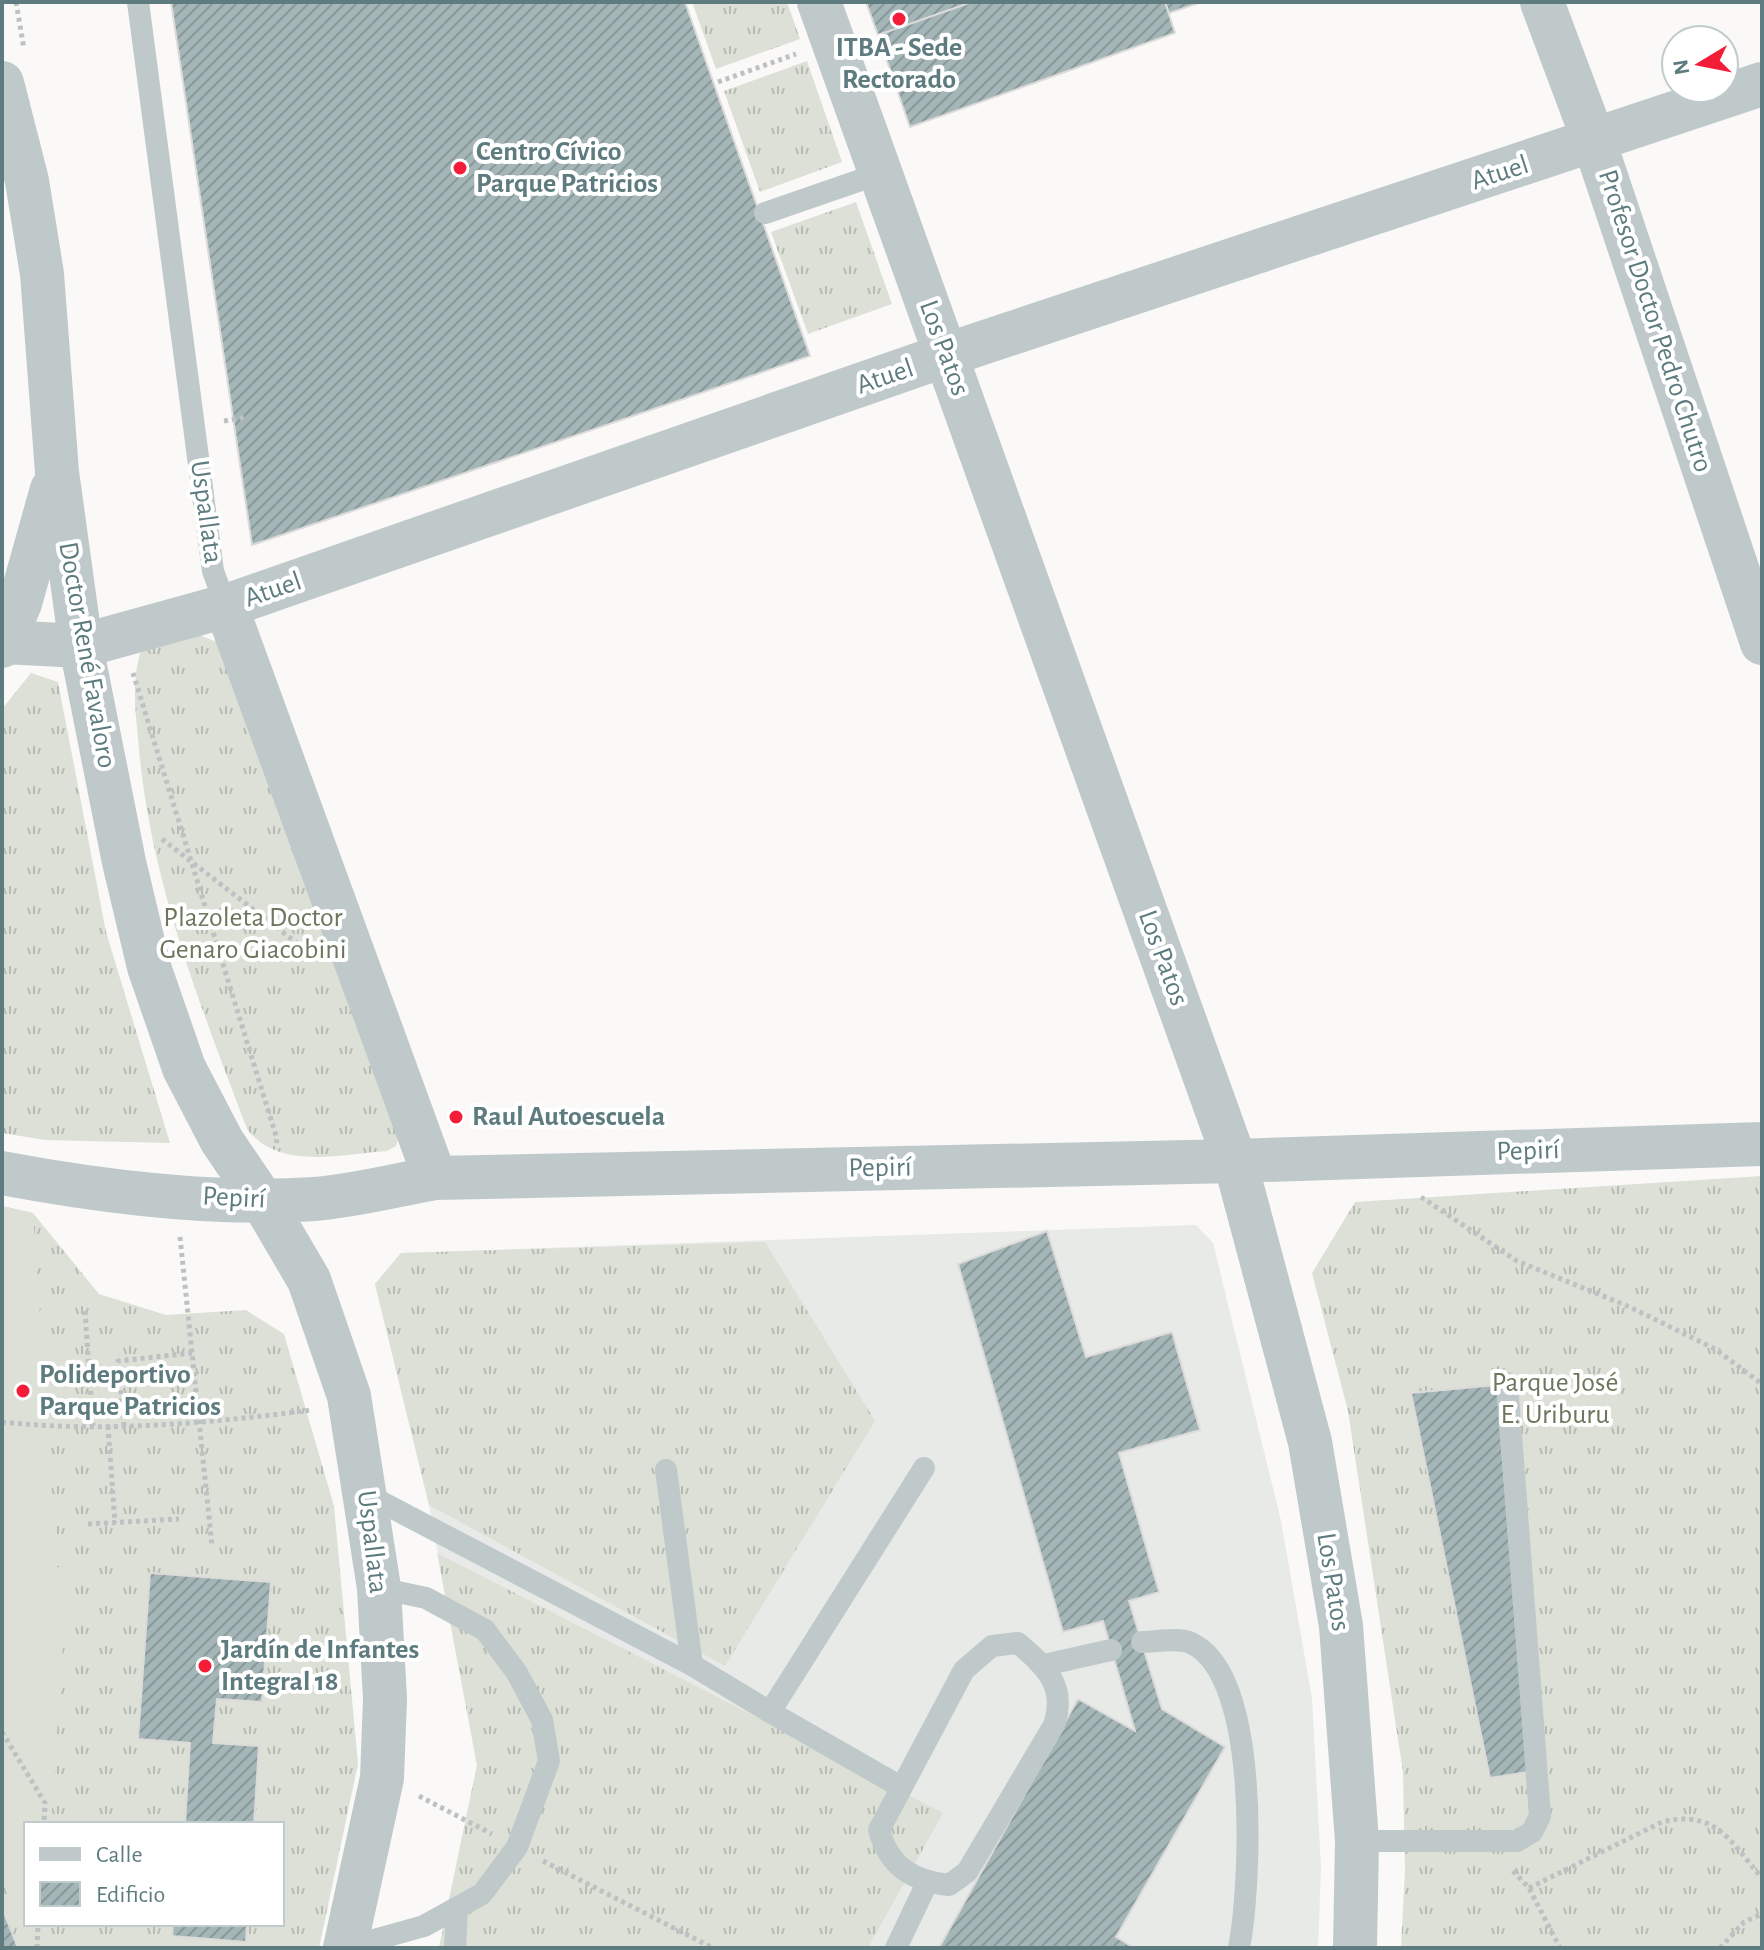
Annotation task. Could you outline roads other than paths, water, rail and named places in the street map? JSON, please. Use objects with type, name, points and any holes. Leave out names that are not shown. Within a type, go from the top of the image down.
[{"type":"street","name":"Profesor Doctor Pedro Chutro","points":[[1542,2],[1594,141],[1762,643]]},
{"type":"street","name":"Los Patos","points":[[826,22],[1235,1161],[1310,1442],[1341,1626],[1357,1841],[1355,1948]]},
{"type":"street","name":"Doctor René Favaloro","points":[[2,83],[27,181],[42,274],[57,472],[81,646],[149,967],[184,1068],[222,1141],[262,1200]]},
{"type":"street","name":"Atuel","points":[[3,644],[81,646],[226,606],[946,355],[1762,84]]},
{"type":"street","points":[[3,644],[20,603],[57,472]]},
{"type":"street","name":"Uspallata","points":[[226,606],[435,1178]]},
{"type":"street","name":"Pepirí","points":[[2,1173],[99,1190],[262,1200],[316,1199],[435,1178],[1235,1161],[1762,1144]]},
{"type":"street","name":"Uspallata","points":[[262,1200],[309,1280],[351,1405],[379,1588],[382,1778],[345,1948]]},
{"type":"lane","name":"Uspallata","points":[[138,2],[213,571],[226,606]]},
{"type":"lane","points":[[765,213],[881,173]]},
{"type":"lane","points":[[1357,1841],[1525,1838],[1537,1826],[1540,1816],[1507,1383]]},
{"type":"lane","points":[[770,1712],[924,1468]]},
{"type":"lane","points":[[666,1470],[692,1665]]},
{"type":"lane","points":[[366,1494],[692,1665],[901,1787]]},
{"type":"lane","points":[[345,1948],[424,1926],[482,1894],[517,1847],[549,1761],[542,1720],[517,1673],[485,1630],[426,1598],[379,1588]]},
{"type":"lane","points":[[1142,1642],[1189,1641],[1206,1654],[1230,1692],[1247,1775],[1247,1904],[1239,1948]]},
{"type":"lane","points":[[1018,1643],[1044,1665],[1055,1685],[1060,1707],[1054,1725],[967,1872],[949,1885],[927,1883],[899,1868],[885,1852],[879,1830],[964,1670],[992,1646],[1018,1643]]},
{"type":"lane","points":[[1044,1665],[1111,1650]]},
{"type":"lane","points":[[896,1948],[927,1883]]},
{"type":"lane","points":[[455,1948],[457,1908]]},
{"type":"place","name":"ITBA - Sede Rectorado","points":[[899,19]]},
{"type":"place","name":"Centro Cívico Parque Patricios","points":[[460,168]]},
{"type":"place","name":"Raul Autoescuela","points":[[456,1117]]},
{"type":"place","name":"Polideportivo Parque Patricios","points":[[23,1391]]},
{"type":"place","name":"Jardín de Infantes Integral 18","points":[[205,1666]]},
{"type":"park label","name":"Plazoleta Doctor Genaro Giacobini","points":[[253,934]]},
{"type":"park label","name":"Parque José E. Uriburu","points":[[1555,1399]]}]
